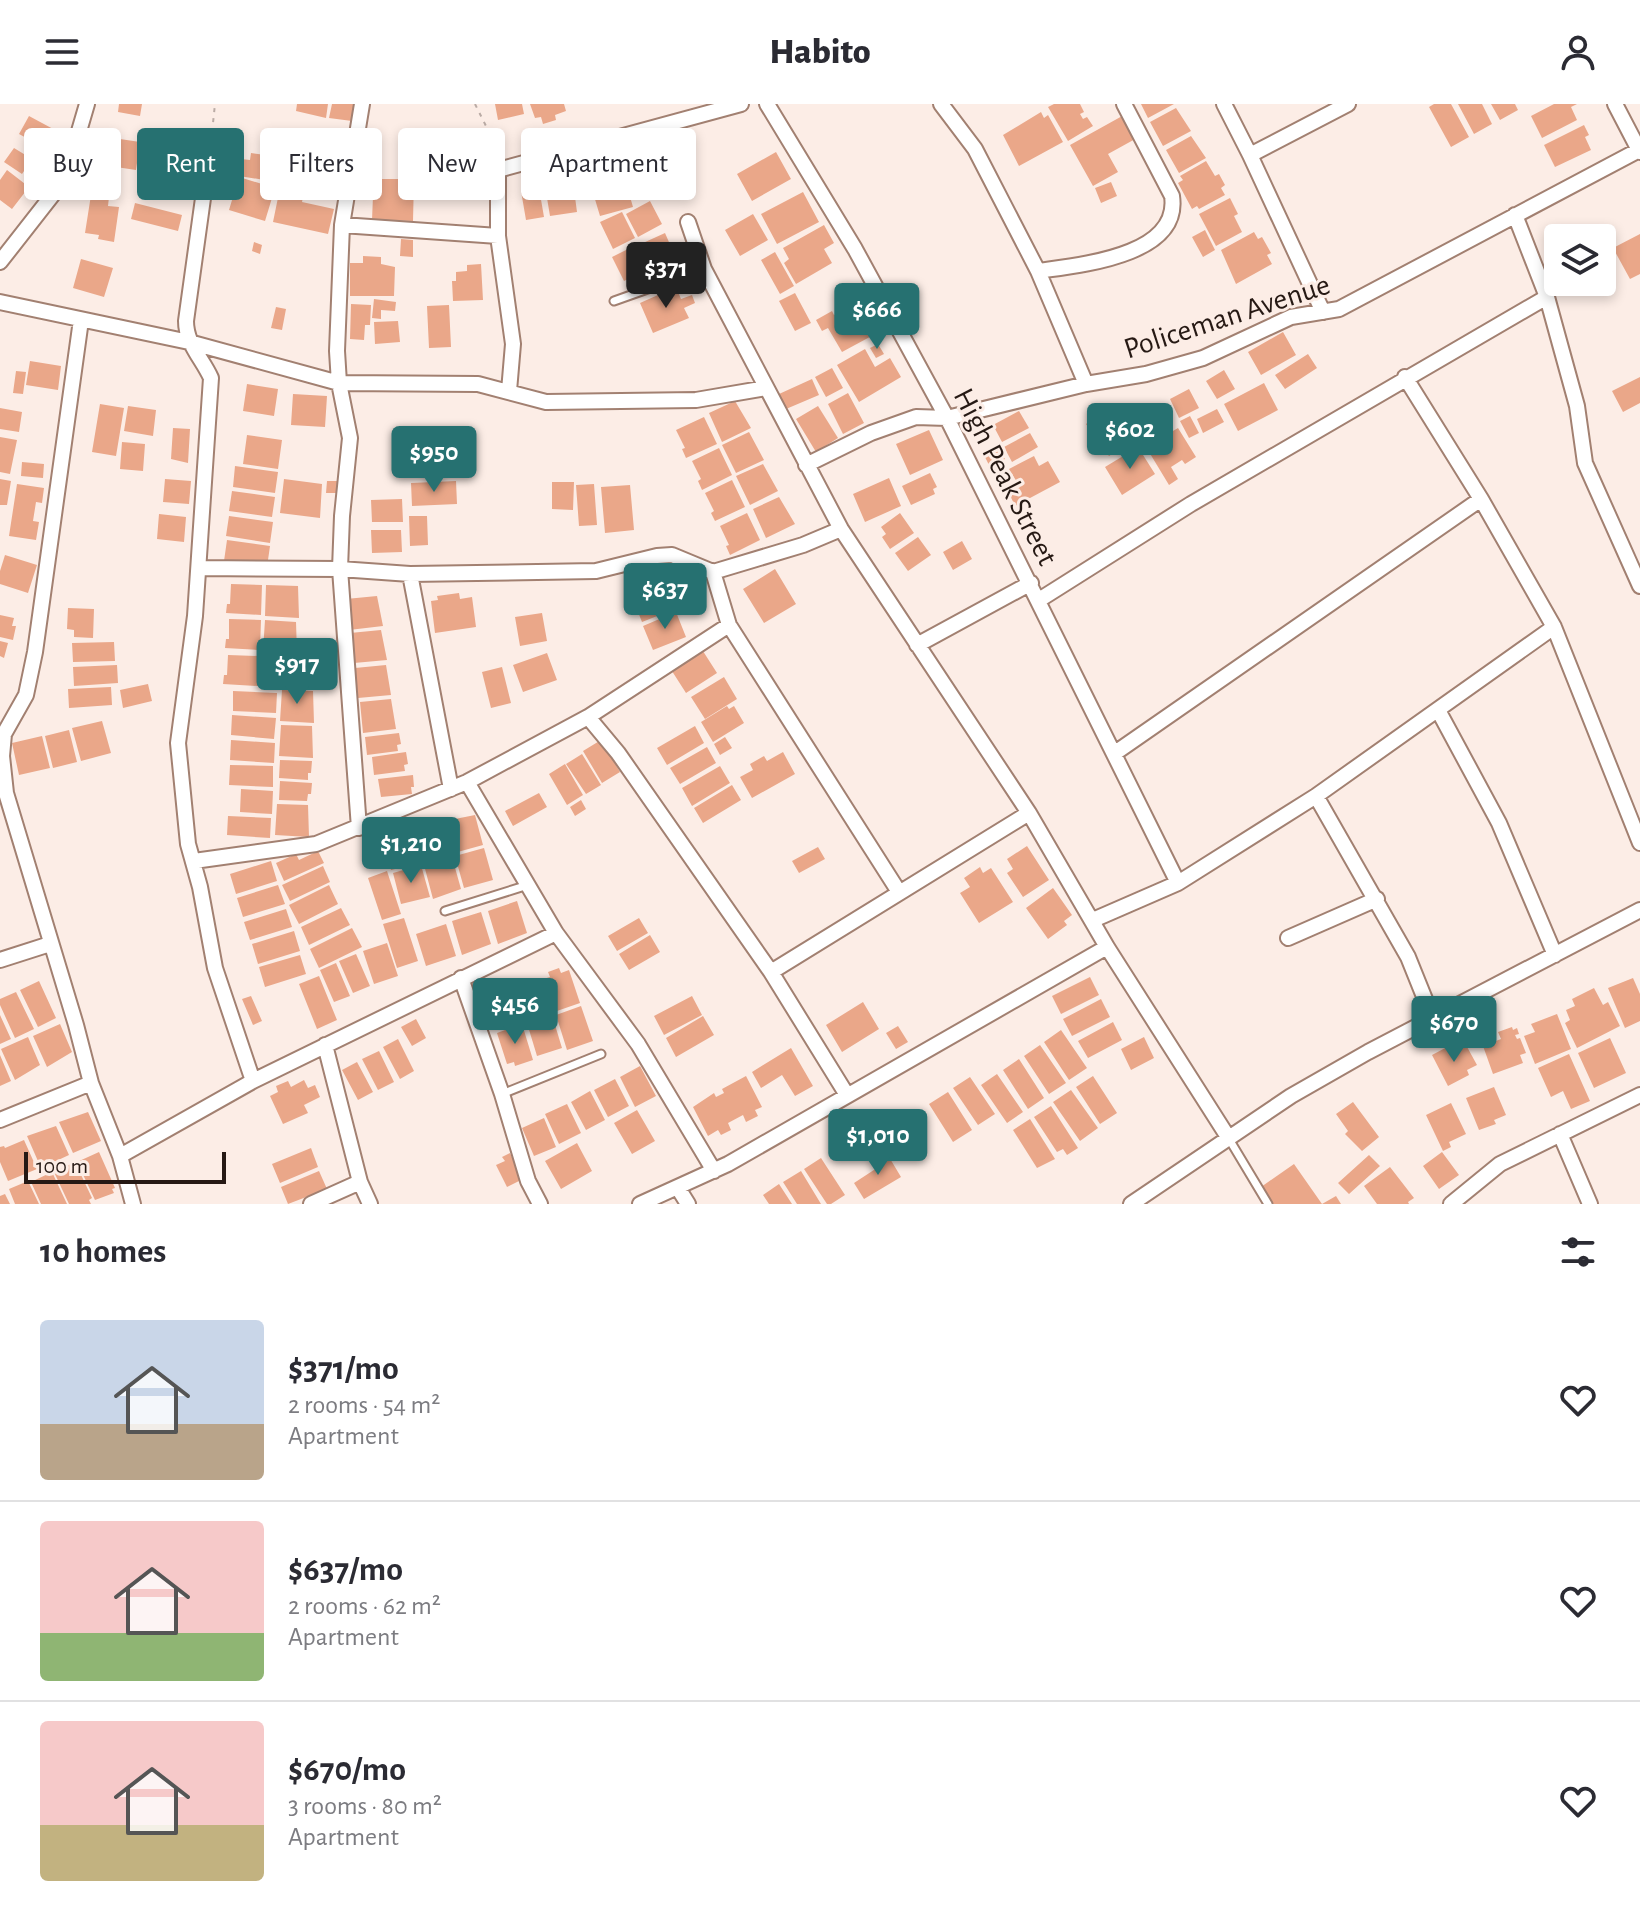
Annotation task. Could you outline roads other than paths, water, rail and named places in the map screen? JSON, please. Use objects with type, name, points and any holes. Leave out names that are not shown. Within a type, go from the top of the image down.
[{"type":"street","points":[[0,262],[65,179],[87,104]]},
{"type":"street","points":[[359,828],[340,569],[350,438],[339,383],[337,351],[342,225],[362,104]]},
{"type":"street","points":[[509,391],[513,344],[498,236],[498,170],[741,104]]},
{"type":"street","name":"High Peak Street","points":[[767,104],[855,249],[947,418],[1178,883]]},
{"type":"street","points":[[941,104],[975,149],[1038,271],[1086,384]]},
{"type":"street","points":[[1038,271],[1091,263],[1121,253],[1150,243],[1168,227],[1175,211],[1172,196],[1124,104]]},
{"type":"street","points":[[1224,104],[1323,312]]},
{"type":"street","points":[[1250,155],[1348,104]]},
{"type":"street","points":[[1615,104],[1639,151]]},
{"type":"street","name":"Policeman Avenue","points":[[806,465],[871,433],[916,417],[947,418],[1086,384],[1146,374],[1203,358],[1291,317],[1323,312],[1356,301],[1639,151]]},
{"type":"street","points":[[203,200],[186,321],[189,342],[211,378],[200,568],[178,743],[188,844],[215,968],[253,1081]]},
{"type":"street","points":[[1515,215],[1547,297],[1577,406],[1585,463],[1635,563],[1640,586]]},
{"type":"street","points":[[688,222],[704,269],[841,529],[1029,813],[1107,947],[1228,1137]]},
{"type":"street","points":[[342,225],[498,236]]},
{"type":"street","points":[[1039,600],[1191,504],[1547,297]]},
{"type":"street","points":[[0,302],[189,342],[339,383],[478,384],[546,402],[696,400],[766,388]]},
{"type":"street","points":[[81,320],[35,652],[26,695],[4,734],[3,794],[76,1025],[91,1083],[120,1156],[133,1204]]},
{"type":"street","points":[[1405,377],[1481,499],[1554,627],[1640,843]]},
{"type":"street","points":[[1115,753],[1481,499]]},
{"type":"street","points":[[200,568],[340,569],[410,574],[596,571],[672,555],[713,572],[791,549],[841,529]]},
{"type":"street","points":[[713,572],[729,625],[899,892]]},
{"type":"street","points":[[410,574],[451,789]]},
{"type":"street","points":[[917,645],[1031,583]]},
{"type":"street","points":[[194,861],[316,844],[467,782],[588,717],[729,625]]},
{"type":"street","points":[[1093,920],[1178,883],[1316,796],[1554,627]]},
{"type":"street","points":[[1438,710],[1499,823],[1555,955]]},
{"type":"street","points":[[588,717],[618,753],[771,972],[847,1095]]},
{"type":"street","points":[[467,782],[556,933],[638,1044],[714,1171]]},
{"type":"street","points":[[1316,796],[1408,957],[1433,1019]]},
{"type":"street","points":[[771,972],[1029,813]]},
{"type":"street","points":[[1288,938],[1377,899]]},
{"type":"street","points":[[1131,1204],[1291,1096],[1640,910]]},
{"type":"street","points":[[120,1156],[253,1081],[556,933]]},
{"type":"street","points":[[0,960],[50,944]]},
{"type":"street","points":[[640,1204],[714,1171],[1107,947]]},
{"type":"street","points":[[461,978],[502,1094],[528,1181],[540,1204]]},
{"type":"street","points":[[325,1045],[360,1182],[370,1204]]},
{"type":"street","points":[[0,1120],[91,1083]]},
{"type":"street","points":[[1451,1204],[1500,1164],[1640,1095]]},
{"type":"street","points":[[1560,1134],[1590,1204]]},
{"type":"street","points":[[311,1204],[360,1182]]},
{"type":"street","points":[[678,1188],[688,1204]]},
{"type":"lane","points":[[614,301],[704,269]]},
{"type":"lane","points":[[445,911],[528,885]]},
{"type":"lane","points":[[502,1094],[601,1054]]},
{"type":"lane","points":[[1228,1137],[1268,1204]]}]
